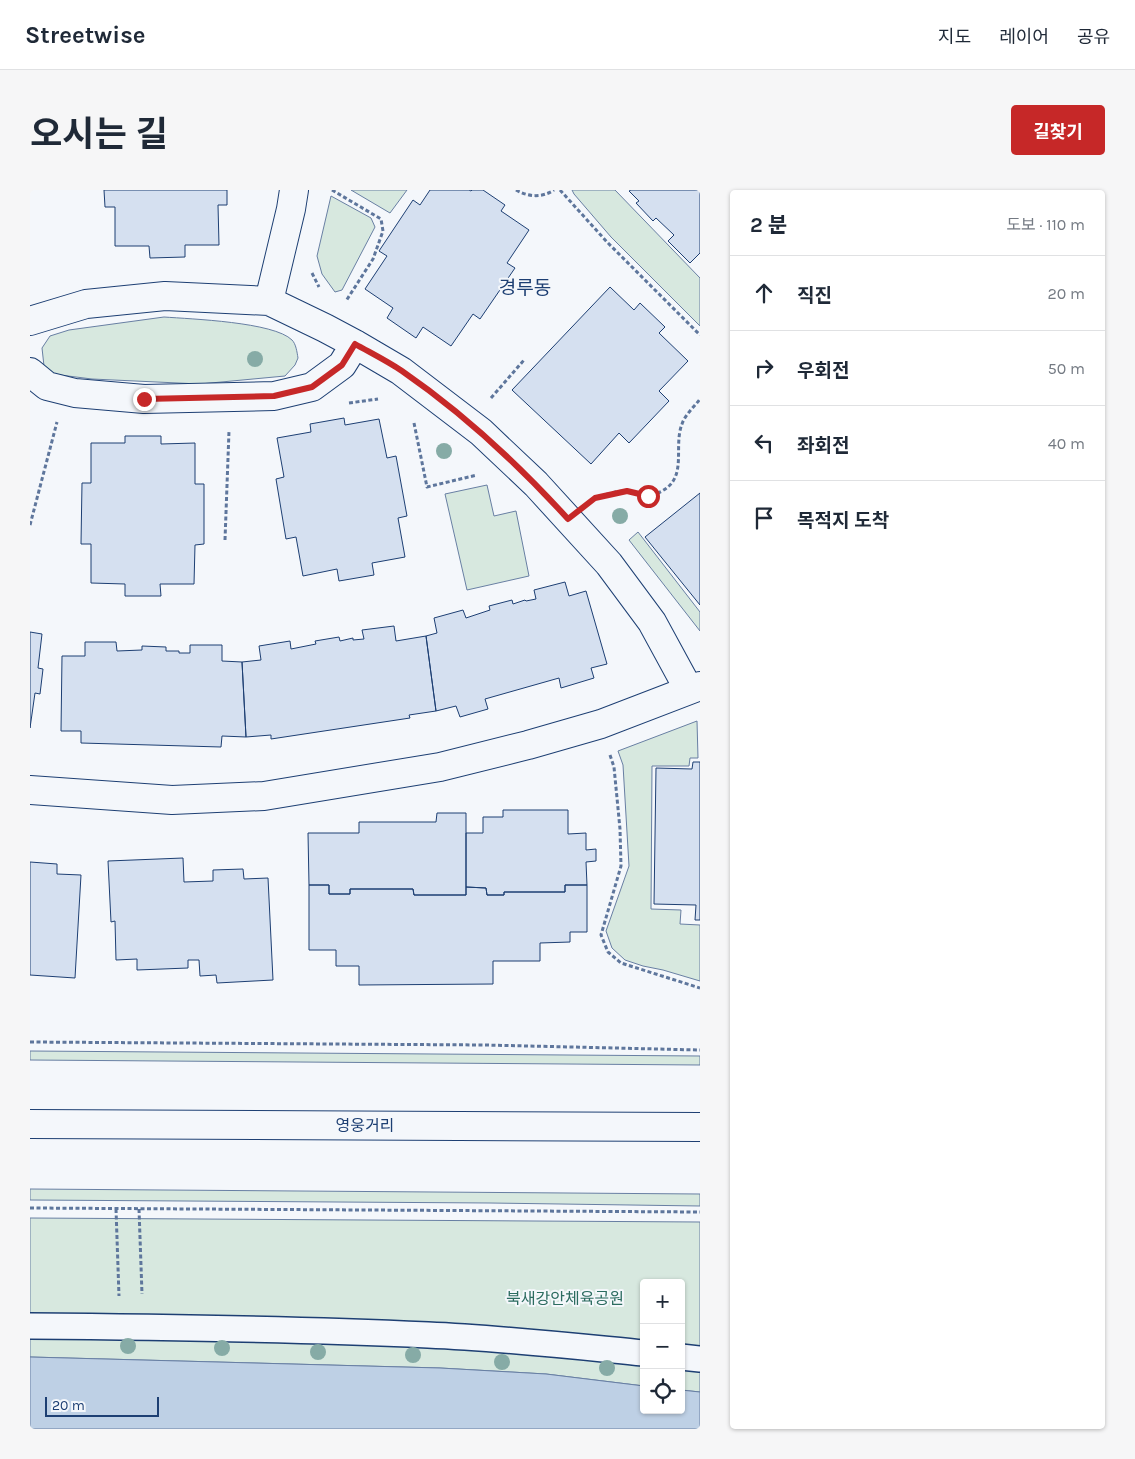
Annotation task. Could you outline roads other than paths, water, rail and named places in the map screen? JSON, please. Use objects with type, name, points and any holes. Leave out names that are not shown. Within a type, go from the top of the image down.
[{"type":"street","points":[[269,300],[294,190]]},
{"type":"street","points":[[30,322],[86,304],[165,296],[269,300],[355,344],[401,371],[481,432],[536,484],[609,564],[652,622],[694,688],[601,724],[528,745],[440,767],[264,796],[172,800],[30,790]]},
{"type":"street","points":[[30,372],[47,386],[75,393],[144,399],[274,396],[312,387],[342,365],[355,344]]},
{"type":"street","name":"영웅거리","points":[[30,1124],[700,1127]]},
{"type":"street","points":[[30,1326],[429,1335],[542,1343],[640,1354]]},
{"type":"street","points":[[685,1358],[700,1360]]},
{"type":"water","points":[[30,1357],[440,1368],[546,1374],[640,1386],[640,1414],[685,1414],[685,1390],[700,1392],[700,1429],[30,1429]]},
{"type":"district","name":"경루동","points":[[525,287]]},
{"type":"park label","name":"북새강안체육공원","points":[[565,1298]]}]
